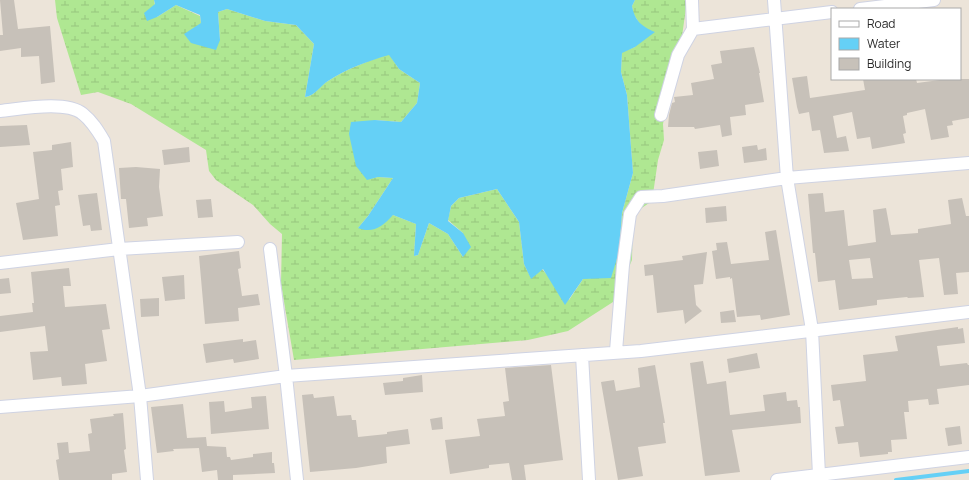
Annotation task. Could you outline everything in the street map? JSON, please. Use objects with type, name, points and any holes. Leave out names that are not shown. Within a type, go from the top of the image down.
[{"type":"street","points":[[661,115],[678,55],[693,29],[692,0]]},
{"type":"street","points":[[774,0],[787,178],[812,330],[819,475]]},
{"type":"street","points":[[868,8],[934,0]]},
{"type":"street","points":[[693,29],[831,12]]},
{"type":"street","points":[[0,111],[56,106],[69,107],[82,113],[93,123],[104,141],[140,396],[147,480]]},
{"type":"street","points":[[616,351],[623,265],[630,214],[641,197],[663,196],[787,178],[969,163]]},
{"type":"street","points":[[0,263],[119,249],[238,242]]},
{"type":"street","points":[[270,249],[297,480]]},
{"type":"street","points":[[0,407],[140,396],[286,376],[582,355],[616,351],[641,351],[969,312]]},
{"type":"street","points":[[582,355],[588,480]]},
{"type":"street","points":[[777,480],[969,457]]},
{"type":"green space","points":[[55,0],[154,0],[157,17],[176,5],[200,16],[201,23],[220,40],[218,12],[227,9],[265,21],[296,25],[314,44],[305,97],[312,95],[325,83],[342,73],[365,62],[389,54],[399,69],[420,83],[417,103],[401,122],[375,120],[367,179],[378,177],[393,178],[368,216],[358,228],[393,215],[416,224],[414,256],[418,255],[429,223],[448,234],[463,257],[463,233],[448,220],[451,206],[459,198],[497,189],[519,222],[524,264],[531,278],[542,269],[569,300],[583,279],[619,252],[622,213],[633,173],[627,95],[621,72],[622,52],[635,47],[641,26],[633,13],[632,6],[635,0],[687,0],[681,44],[672,77],[663,124],[664,140],[658,160],[652,201],[633,214],[632,260],[613,302],[568,331],[528,340],[294,360],[281,284],[282,234],[270,224],[253,205],[216,180],[209,171],[206,150],[131,104],[98,92],[81,95],[57,18]]},
{"type":"water","points":[[154,0],[635,0],[632,6],[635,16],[642,25],[655,32],[635,47],[622,53],[621,72],[627,95],[633,173],[622,213],[619,252],[611,278],[583,279],[565,305],[543,269],[531,279],[524,264],[519,222],[497,189],[459,198],[451,206],[448,221],[463,233],[471,247],[463,257],[448,234],[429,223],[418,255],[414,256],[416,224],[393,215],[377,228],[363,230],[358,228],[368,216],[393,178],[378,177],[367,180],[356,166],[349,134],[351,122],[375,120],[401,122],[417,103],[420,83],[399,69],[389,55],[342,73],[325,83],[312,95],[305,97],[314,44],[296,25],[265,21],[227,9],[218,12],[220,40],[216,50],[191,43],[184,34],[201,23],[200,15],[176,5],[157,17],[147,21],[144,13],[155,4]]},
{"type":"building","points":[[0,0],[14,0],[18,29],[50,26],[55,82],[41,84],[39,56],[21,57],[21,48],[0,51],[0,35],[3,35]]},
{"type":"building","points":[[754,47],[760,73],[764,102],[745,105],[746,115],[730,117],[732,135],[722,137],[720,125],[695,129],[694,127],[668,127],[672,103],[675,102],[674,97],[693,95],[691,83],[714,79],[711,65],[722,63],[720,51]]},
{"type":"building","points":[[807,76],[810,98],[865,90],[863,80],[916,80],[917,83],[940,80],[969,79],[969,118],[952,121],[953,125],[947,126],[949,137],[931,140],[925,109],[907,113],[907,115],[903,116],[906,133],[903,134],[905,143],[872,149],[870,137],[857,139],[852,112],[833,116],[837,138],[846,136],[849,151],[824,153],[820,130],[812,131],[809,112],[799,114],[792,78]]},
{"type":"building","points":[[27,125],[30,145],[0,147],[0,126]]},
{"type":"building","points":[[71,142],[73,167],[61,169],[63,190],[58,191],[60,205],[55,206],[58,236],[23,240],[16,203],[39,199],[33,152],[52,150],[52,145]]},
{"type":"building","points":[[757,145],[758,150],[766,148],[767,160],[744,163],[742,147]]},
{"type":"building","points":[[189,147],[190,162],[164,165],[162,150]]},
{"type":"building","points":[[717,150],[719,166],[700,169],[698,152]]},
{"type":"building","points":[[136,167],[160,169],[159,187],[163,216],[147,218],[148,226],[129,228],[126,199],[121,199],[119,168]]},
{"type":"building","points":[[97,193],[102,230],[91,231],[90,225],[83,226],[78,195]]},
{"type":"building","points":[[823,193],[825,212],[844,210],[848,246],[876,242],[873,210],[886,208],[891,235],[918,233],[918,229],[951,224],[948,200],[962,198],[966,216],[969,216],[969,272],[956,273],[958,294],[944,295],[939,258],[919,260],[924,297],[877,300],[877,305],[839,310],[835,280],[818,282],[815,253],[813,253],[808,194]],"holes":[[[870,258],[873,278],[852,279],[849,260]]]},
{"type":"building","points":[[211,199],[213,217],[198,218],[196,200]]},
{"type":"building","points":[[726,206],[727,221],[706,223],[705,208]]},
{"type":"building","points":[[776,230],[790,315],[761,320],[760,315],[737,317],[732,278],[716,279],[712,251],[717,250],[716,243],[727,242],[731,264],[769,260],[765,232]]},
{"type":"building","points":[[239,251],[241,268],[238,269],[242,296],[258,294],[260,305],[238,308],[239,321],[205,324],[199,256]]},
{"type":"building","points":[[707,252],[703,284],[694,285],[696,305],[702,311],[685,324],[683,310],[657,313],[653,275],[645,276],[644,265],[683,260],[682,256]]},
{"type":"building","points":[[69,268],[71,286],[63,286],[65,307],[106,304],[110,329],[102,330],[107,361],[85,364],[87,384],[62,386],[61,377],[33,380],[30,352],[48,351],[45,326],[0,332],[0,316],[33,312],[32,303],[34,303],[31,272]]},
{"type":"building","points":[[184,275],[185,299],[165,301],[162,277]]},
{"type":"building","points":[[9,278],[11,293],[0,294],[0,279]]},
{"type":"building","points":[[159,298],[159,316],[141,317],[140,299]]},
{"type":"building","points":[[734,310],[736,322],[721,323],[720,312]]},
{"type":"building","points":[[958,327],[958,329],[963,328],[965,343],[937,346],[940,366],[967,363],[969,365],[969,385],[937,389],[939,404],[929,405],[928,399],[908,401],[909,412],[904,412],[907,439],[891,440],[892,452],[888,452],[888,454],[860,457],[858,442],[838,444],[835,427],[844,426],[840,400],[833,401],[831,385],[866,381],[863,355],[898,351],[895,336]]},
{"type":"building","points":[[243,339],[243,342],[256,340],[259,359],[234,363],[233,359],[206,363],[203,344]]},
{"type":"building","points":[[757,353],[760,368],[729,373],[727,359]]},
{"type":"building","points":[[703,361],[707,384],[726,381],[730,415],[765,411],[763,395],[786,392],[787,401],[797,400],[798,407],[800,407],[801,423],[732,430],[740,472],[705,476],[690,363]]},
{"type":"building","points":[[551,365],[563,460],[524,465],[526,480],[512,480],[509,463],[489,465],[489,468],[450,474],[445,440],[480,436],[477,419],[505,416],[503,402],[509,401],[505,368]]},
{"type":"building","points":[[655,365],[665,423],[663,423],[666,443],[638,447],[643,476],[618,480],[601,382],[614,380],[616,391],[640,387],[638,368]]},
{"type":"building","points":[[422,375],[423,392],[385,395],[383,383],[403,381],[403,378]]},
{"type":"building","points":[[313,394],[314,398],[334,396],[337,416],[351,415],[352,420],[356,420],[358,437],[387,434],[387,432],[408,429],[410,444],[386,447],[387,463],[356,468],[310,472],[302,395]]},
{"type":"building","points":[[266,396],[269,429],[211,434],[209,402],[224,401],[225,412],[252,408],[251,397]]},
{"type":"building","points":[[183,404],[187,438],[206,437],[207,446],[226,447],[227,457],[230,457],[231,460],[253,457],[253,454],[272,452],[272,463],[274,463],[275,473],[233,475],[233,480],[218,480],[217,470],[202,472],[199,448],[173,449],[174,451],[157,453],[151,407]]},
{"type":"building","points":[[123,413],[126,449],[124,450],[127,472],[112,474],[112,480],[59,480],[56,460],[59,459],[57,443],[68,442],[69,453],[90,451],[88,434],[92,433],[90,419],[114,416],[113,414]]},
{"type":"building","points":[[442,417],[443,429],[432,430],[430,419]]},
{"type":"building","points":[[960,426],[962,444],[948,446],[945,428]]},
{"type":"waterway","points":[[896,480],[969,471]]}]
